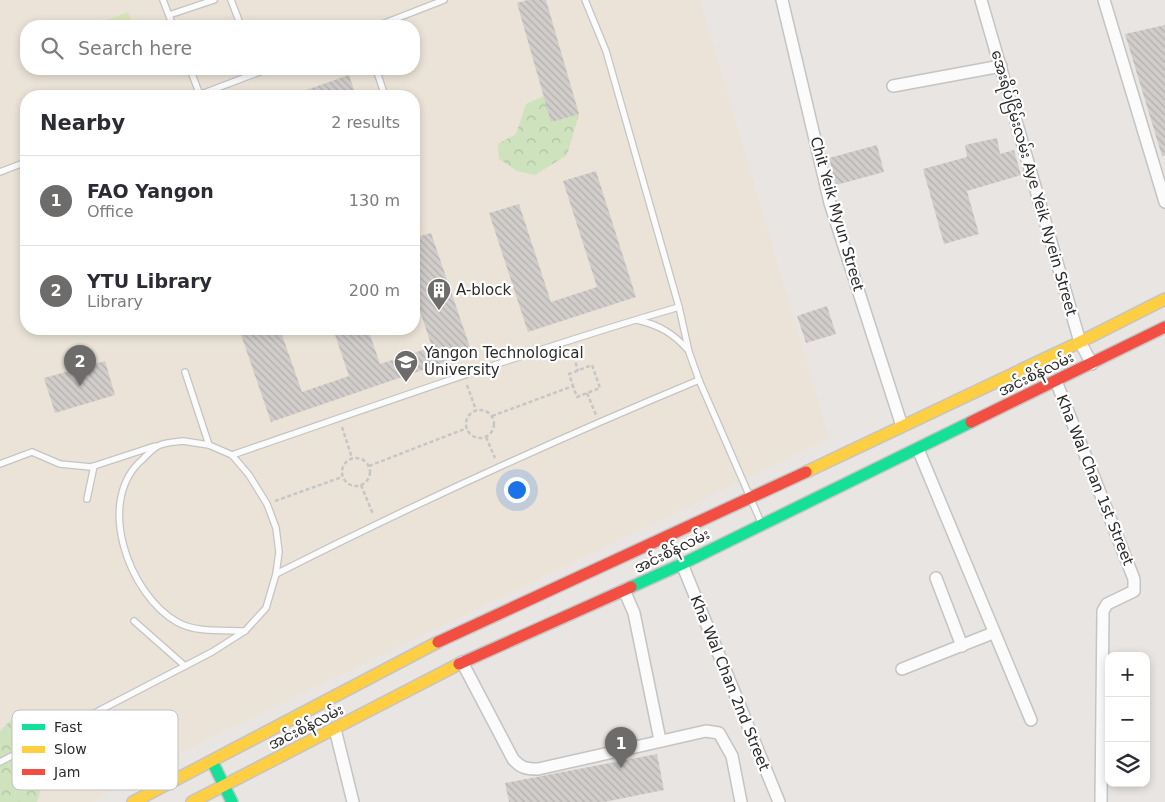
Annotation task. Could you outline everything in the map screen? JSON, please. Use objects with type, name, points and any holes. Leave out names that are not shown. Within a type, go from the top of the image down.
[{"type":"main road","name":"အင်းစိန်လမ်း","points":[[178,779],[443,640],[749,499],[1080,342],[1165,299]]},
{"type":"main road","name":"အင်းစိန်လမ်း","points":[[192,802],[462,662],[682,564],[762,523],[918,449],[1165,327]]},
{"type":"main road","points":[[212,761],[225,784],[232,802]]},
{"type":"main road","name":"အင်းစိန်လမ်း","points":[[133,802],[156,790]]},
{"type":"street","name":"Chit Yeik Myun Street","points":[[782,0],[830,203],[902,426]]},
{"type":"street","name":"အေးရိပ်ငြိမ်းလမ်း Aye Yeik Nyein Street","points":[[981,0],[1080,342],[1092,364]]},
{"type":"street","points":[[1104,0],[1165,202]]},
{"type":"street","points":[[893,86],[1001,66]]},
{"type":"street","name":"Kha Wal Chan 1st Street","points":[[1056,381],[1134,579],[1134,591],[1107,604],[1103,611],[1101,802]]},
{"type":"street","points":[[918,449],[993,633],[1031,720]]},
{"type":"street","name":"Kha Wal Chan 2nd Street","points":[[682,564],[779,802]]},
{"type":"street","points":[[936,578],[962,646]]},
{"type":"street","points":[[624,590],[634,613],[660,740]]},
{"type":"street","points":[[902,669],[993,633]]},
{"type":"street","points":[[462,662],[513,759],[519,766],[526,769],[538,768],[706,731],[719,733],[732,756],[741,802]]},
{"type":"street","points":[[335,729],[353,802]]},
{"type":"lane","points":[[163,0],[171,20]]},
{"type":"lane","points":[[169,15],[214,0]]},
{"type":"lane","points":[[231,0],[239,20]]},
{"type":"lane","points":[[392,20],[444,0]]},
{"type":"lane","points":[[585,0],[606,51],[679,306],[689,352],[749,499],[762,523]]},
{"type":"lane","points":[[192,75],[196,90]]},
{"type":"lane","points":[[210,90],[247,75]]},
{"type":"lane","points":[[378,75],[382,90]]},
{"type":"lane","points":[[0,172],[20,164]]},
{"type":"lane","points":[[232,455],[463,374],[569,339],[679,306]]},
{"type":"lane","points":[[634,320],[654,324],[674,336],[689,352]]},
{"type":"lane","points":[[186,372],[209,445]]},
{"type":"lane","points":[[276,574],[376,523],[599,422],[699,380]]},
{"type":"lane","points":[[0,464],[32,452],[60,464],[94,466],[159,445],[183,441],[209,445],[232,455],[250,475],[267,504],[276,528],[279,552],[276,574],[266,608],[245,631],[185,666],[100,710]]},
{"type":"lane","points":[[159,445],[136,465],[123,486],[118,511],[129,563],[148,598],[178,623],[204,630],[245,631]]},
{"type":"lane","points":[[87,499],[94,466]]},
{"type":"lane","points":[[134,621],[185,666]]},
{"type":"lane","points":[[0,762],[12,756]]},
{"type":"path","points":[[569,339],[578,371]]},
{"type":"path","points":[[592,365],[600,388],[578,397],[569,374],[578,371],[592,365]]},
{"type":"path","points":[[463,374],[476,411]]},
{"type":"path","points":[[492,416],[573,386]]},
{"type":"path","points":[[587,393],[599,422]]},
{"type":"path","points":[[476,411],[484,411],[492,416],[494,425],[486,436],[472,436],[467,428],[469,416],[476,411]]},
{"type":"path","points":[[339,418],[352,458]]},
{"type":"path","points":[[369,466],[467,428]]},
{"type":"path","points":[[486,436],[498,468]]},
{"type":"path","points":[[352,458],[362,459],[369,466],[370,475],[366,483],[352,486],[342,478],[342,468],[352,458]]},
{"type":"path","points":[[267,504],[342,478]]},
{"type":"path","points":[[361,485],[376,523]]},
{"type":"shaded area","name":"Yangon Technological University","points":[[0,0],[700,0],[829,438],[178,753],[178,710],[12,710],[12,790],[111,790],[95,802],[0,802]]},
{"type":"green space","points":[[128,12],[131,20],[107,20]]},
{"type":"green space","points":[[544,96],[579,114],[567,155],[535,175],[517,171],[499,159],[498,144],[516,134],[526,104]]},
{"type":"green space","points":[[12,720],[12,790],[40,790],[37,802],[0,802],[0,731]]},
{"type":"building","points":[[528,0],[546,0],[579,114],[551,122],[517,3]]},
{"type":"building","points":[[1165,25],[1165,156],[1162,156],[1125,34]]},
{"type":"building","points":[[349,75],[354,90],[306,90]]},
{"type":"building","points":[[997,138],[1000,154],[1014,150],[1021,175],[967,191],[979,234],[944,244],[923,169],[967,157],[965,145]]},
{"type":"building","points":[[877,145],[884,172],[836,185],[829,158]]},
{"type":"building","points":[[596,171],[636,297],[528,332],[489,213],[519,204],[551,302],[597,287],[563,181]]},
{"type":"building","name":"A-block","points":[[431,233],[472,353],[271,422],[241,335],[282,335],[302,392],[349,376],[335,335],[370,335],[380,364],[432,347],[420,311],[420,236]]},
{"type":"building","points":[[827,306],[836,334],[806,343],[797,316]]},
{"type":"building","points":[[105,361],[115,395],[55,413],[44,378]]},
{"type":"building","points":[[657,754],[664,790],[604,802],[509,802],[505,783]]},
{"type":"traffic: fast","points":[[631,587],[682,564],[971,422]]},
{"type":"traffic: fast","points":[[212,761],[232,802]]},
{"type":"traffic: slow","points":[[806,472],[1080,342],[1165,299]]},
{"type":"traffic: slow","points":[[178,778],[438,642]]},
{"type":"traffic: slow","points":[[192,802],[459,664]]},
{"type":"traffic: slow","points":[[133,802],[156,790]]},
{"type":"traffic: jam","points":[[971,422],[1165,327]]},
{"type":"traffic: jam","points":[[438,642],[806,472]]},
{"type":"traffic: jam","points":[[459,664],[631,587]]},
{"type":"place","name":"A-block","points":[[439,311]]},
{"type":"place","name":"Yangon Technological University","points":[[406,383]]},
{"type":"place","name":"YTU Library","points":[[80,386]]},
{"type":"place","name":"FAO Yangon","points":[[621,768]]}]
